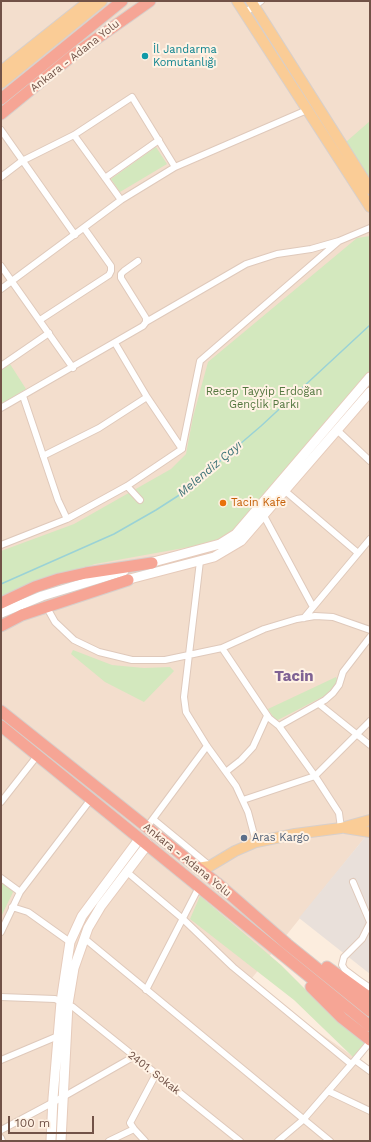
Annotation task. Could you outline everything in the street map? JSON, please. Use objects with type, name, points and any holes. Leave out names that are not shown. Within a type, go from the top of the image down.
[{"type":"highway","name":"Ankara - Adana Yolu","points":[[1,99],[122,1]]},
{"type":"highway","name":"Ankara - Adana Yolu","points":[[1,114],[72,56],[150,1]]},
{"type":"highway","points":[[1,603],[35,587],[59,579],[152,562]]},
{"type":"highway","points":[[1,626],[22,615],[46,606],[128,580]]},
{"type":"highway","name":"Ankara - Adana Yolu","points":[[1,711],[150,823],[197,868],[217,883],[287,944],[370,1011]]},
{"type":"highway","name":"Ankara - Adana Yolu","points":[[1,726],[144,841],[277,952],[370,1026]]},
{"type":"highway","points":[[287,944],[354,982],[370,998]]},
{"type":"highway","points":[[277,952],[342,1018],[370,1041]]},
{"type":"main road","points":[[1,72],[89,1]]},
{"type":"main road","points":[[1,83],[102,1]]},
{"type":"main road","points":[[237,1],[246,12],[370,207]]},
{"type":"main road","points":[[256,3],[370,189]]},
{"type":"main road","points":[[1,613],[42,596],[152,562],[220,544],[236,534],[370,377]]},
{"type":"main road","points":[[1,618],[44,600],[128,580],[214,557],[241,541],[370,392]]},
{"type":"main road","points":[[197,868],[210,866],[234,851],[256,842],[295,834],[341,828],[370,820]]},
{"type":"main road","points":[[341,828],[370,832]]},
{"type":"main road","points":[[61,1141],[64,1003],[88,928],[101,906],[127,872],[144,841]]},
{"type":"main road","points":[[51,1141],[52,1103],[58,1036],[64,1003],[70,942],[82,916],[144,841]]},
{"type":"main road","points":[[217,883],[214,874],[221,860]]},
{"type":"street","points":[[246,12],[256,3]]},
{"type":"street","points":[[1,177],[22,161],[74,135],[132,97],[175,167]]},
{"type":"street","points":[[1,289],[121,200],[175,167],[307,110]]},
{"type":"street","points":[[1,130],[75,235]]},
{"type":"street","points":[[74,135],[121,200]]},
{"type":"street","points":[[105,178],[159,140]]},
{"type":"street","points":[[40,320],[110,275],[111,266],[84,228]]},
{"type":"street","points":[[1,408],[73,368],[144,326],[146,322],[246,264],[277,254],[311,249],[340,241],[370,228]]},
{"type":"street","points":[[1,545],[67,519],[127,486],[182,449],[200,361],[340,241]]},
{"type":"street","points":[[138,261],[124,270],[121,274],[121,278],[143,312],[146,322]]},
{"type":"street","points":[[1,266],[73,368]]},
{"type":"street","points":[[1,366],[49,333]]},
{"type":"street","points":[[115,343],[147,397],[182,449]]},
{"type":"street","points":[[23,396],[58,500],[67,519]]},
{"type":"street","points":[[43,456],[99,428],[147,397]]},
{"type":"street","points":[[337,430],[370,461]]},
{"type":"street","points":[[127,486],[140,500]]},
{"type":"street","points":[[284,490],[358,553]]},
{"type":"street","points":[[264,516],[313,607]]},
{"type":"street","points":[[304,618],[370,539]]},
{"type":"street","points":[[200,561],[184,697],[186,712],[208,746],[227,771],[243,800],[248,812],[256,842]]},
{"type":"street","points":[[46,606],[54,622],[74,640],[99,652],[132,660],[165,660],[222,648],[264,629],[304,618],[333,617],[370,630]]},
{"type":"street","points":[[279,726],[318,704],[333,693],[339,685],[343,672],[370,637]]},
{"type":"street","points":[[222,648],[267,716],[279,726],[315,776],[339,813],[341,828]]},
{"type":"street","points":[[318,704],[370,745]]},
{"type":"street","points":[[227,771],[241,760],[253,747],[267,716]]},
{"type":"street","points":[[243,800],[315,776],[370,721]]},
{"type":"street","points":[[208,746],[150,823],[210,866]]},
{"type":"street","points":[[1,802],[37,756]]},
{"type":"street","points":[[1,932],[20,892],[91,799]]},
{"type":"street","points":[[127,872],[183,919],[234,967],[353,1062],[370,1071]]},
{"type":"street","points":[[1,878],[20,892]]},
{"type":"street","points":[[353,882],[370,922],[362,939],[344,957],[342,964],[354,982],[370,988]]},
{"type":"street","points":[[146,990],[199,887]]},
{"type":"street","points":[[12,907],[28,912],[70,942]]},
{"type":"street","points":[[84,938],[330,1141]]},
{"type":"street","points":[[1,997],[55,999],[64,1003]]},
{"type":"street","name":"2401. Sokak","points":[[64,1003],[73,1007],[133,1057],[240,1141]]},
{"type":"street","points":[[1,1060],[58,1036]]},
{"type":"street","points":[[278,1141],[303,1120],[370,1041]]},
{"type":"street","points":[[1,1130],[133,1057]]},
{"type":"street","points":[[144,1141],[130,1123],[156,1074]]},
{"type":"street","points":[[328,1091],[370,1111]]},
{"type":"street","points":[[109,1141],[134,1129]]},
{"type":"shaded area","points":[[1,1],[370,1],[370,831],[248,983],[370,1068],[370,1141],[1,1141]]},
{"type":"shaded area","points":[[370,831],[370,974],[299,918]]},
{"type":"green space","points":[[370,121],[370,179],[346,142]]},
{"type":"green space","points":[[156,147],[167,164],[120,192],[111,179]]},
{"type":"green space","name":"Recep Tayyip Erdoğan Gençlik Parkı","points":[[370,236],[370,371],[228,536],[217,542],[95,564],[42,581],[1,598],[1,551],[74,524],[171,469],[186,454],[193,417],[208,362],[357,238]]},
{"type":"green space","points":[[10,364],[26,389],[1,404],[1,370]]},
{"type":"green space","points":[[73,650],[112,665],[144,668],[170,667],[174,671],[144,702],[105,682],[71,654]]},
{"type":"green space","points":[[336,677],[338,681],[326,695],[276,721],[268,709]]},
{"type":"green space","points":[[1,881],[14,890],[1,917]]},
{"type":"green space","points":[[200,896],[281,965],[333,1017],[365,1042],[353,1057],[294,1000],[190,919]]},
{"type":"waterway","name":"Melendiz Çayı","points":[[1,584],[114,534],[184,492],[261,426],[370,325]]},
{"type":"place","name":"İl Jandarma Komutanlığı","points":[[145,56]]},
{"type":"place","name":"Tacin Kafe","points":[[223,503]]},
{"type":"place","name":"Aras Kargo","points":[[244,838]]},
{"type":"district","name":"Tacin","points":[[294,677]]}]
